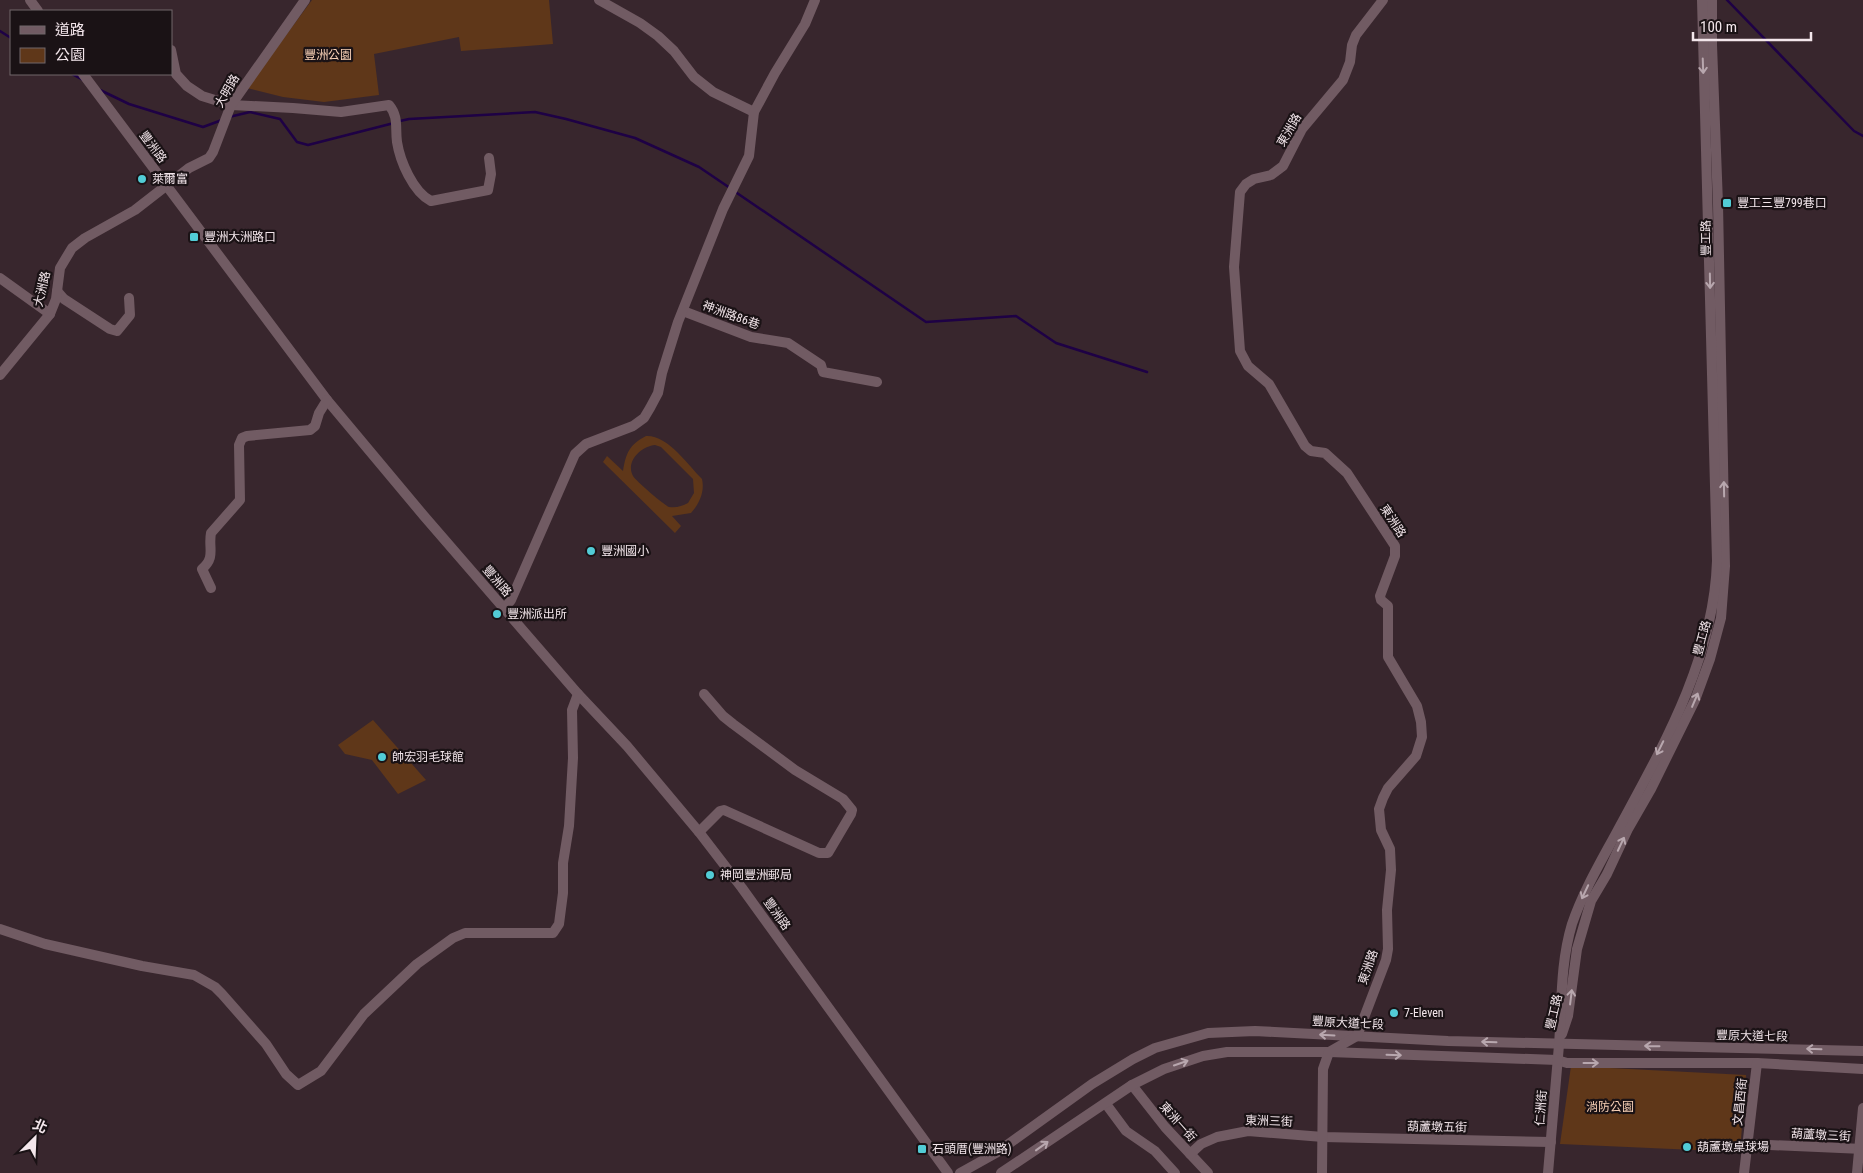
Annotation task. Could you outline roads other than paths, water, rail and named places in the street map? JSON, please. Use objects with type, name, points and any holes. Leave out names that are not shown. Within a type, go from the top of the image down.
[{"type":"street","name":"大明路","points":[[166,185],[189,168],[208,158],[213,152],[231,105],[305,0]]},
{"type":"street","points":[[599,0],[640,23],[658,36],[677,55],[694,77],[713,92],[754,112]]},
{"type":"street","points":[[504,608],[511,600],[575,454],[586,444],[633,426],[648,414],[658,393],[662,373],[683,311],[723,210],[749,156],[754,112],[775,72],[806,24],[816,0]]},
{"type":"street","name":"東洲路","points":[[1357,1036],[1386,960],[1388,949],[1390,849],[1381,830],[1379,809],[1385,793],[1416,756],[1422,737],[1421,722],[1416,706],[1388,657],[1388,606],[1381,600],[1380,596],[1396,550],[1350,477],[1325,453],[1311,451],[1304,446],[1269,384],[1244,361],[1239,346],[1234,267],[1240,192],[1246,184],[1254,179],[1271,176],[1284,166],[1302,129],[1343,80],[1356,35],[1383,0]]},
{"type":"street","name":"豐工路","points":[[1559,1044],[1560,998],[1566,949],[1572,924],[1588,887],[1685,699],[1702,654],[1716,588],[1717,561],[1702,0]]},
{"type":"street","name":"豐工路","points":[[1559,1044],[1568,1016],[1577,949],[1592,901],[1695,700],[1710,659],[1721,618],[1725,557],[1712,0]]},
{"type":"street","points":[[172,55],[176,74],[187,86],[202,96],[231,105],[341,112],[389,105],[393,110],[396,122],[400,155],[415,186],[431,201],[488,190],[491,174],[490,158]]},
{"type":"street","name":"豐洲路","points":[[84,75],[327,400],[424,516],[578,694],[627,746],[699,832],[742,888],[948,1173]]},
{"type":"street","name":"大洲路","points":[[0,375],[50,314],[57,291],[60,268],[72,248],[85,238],[135,210],[166,185]]},
{"type":"street","points":[[0,278],[50,314]]},
{"type":"street","points":[[57,291],[72,304],[110,330],[117,331],[130,314],[129,298]]},
{"type":"street","name":"神洲路86巷","points":[[683,311],[750,338],[788,343],[821,365],[823,372],[877,382]]},
{"type":"street","points":[[211,588],[202,569],[208,564],[212,552],[211,533],[240,500],[239,445],[242,438],[310,430],[315,426],[318,413],[327,400]]},
{"type":"street","points":[[0,929],[45,944],[142,966],[194,975],[215,987],[222,994],[266,1044],[286,1074],[298,1085],[321,1071],[375,1003],[417,964],[452,938],[465,934],[553,933],[559,924],[563,893],[563,863],[569,826],[573,758],[572,710],[578,694]]},
{"type":"street","points":[[699,832],[720,811],[724,810],[825,854],[828,853],[852,810],[843,799],[795,770],[733,724],[723,716],[704,694]]},
{"type":"street","name":"豐原大道七段","points":[[960,1173],[996,1153],[1092,1084],[1133,1059],[1155,1048],[1208,1033],[1255,1032],[1559,1044],[1863,1051]]},
{"type":"street","points":[[1322,1173],[1323,1069],[1329,1052],[1357,1036]]},
{"type":"street","name":"仁洲街","points":[[1548,1173],[1559,1044]]},
{"type":"street","points":[[1001,1173],[1132,1085],[1172,1066],[1203,1056],[1227,1052],[1329,1052],[1557,1060],[1568,1063],[1757,1064],[1863,1069]]},
{"type":"street","name":"文昌西街","points":[[1744,1173],[1757,1064]]},
{"type":"street","name":"東洲一街","points":[[1132,1085],[1165,1128],[1208,1173]]},
{"type":"street","points":[[1106,1104],[1126,1131],[1155,1151],[1175,1173]]},
{"type":"street","points":[[1857,1173],[1861,1149],[1863,1108]]},
{"type":"street","name":"東洲三街","points":[[1190,1154],[1201,1144],[1218,1137],[1248,1131],[1323,1137]]},
{"type":"street","name":"葫蘆墩五街","points":[[1323,1137],[1551,1142]]},
{"type":"street","name":"葫蘆墩三街","points":[[1748,1144],[1861,1149]]},
{"type":"waterway","points":[[1727,0],[1854,131],[1863,136]]},
{"type":"waterway","points":[[0,31],[10,37]]},
{"type":"waterway","points":[[74,75],[83,80]]},
{"type":"waterway","points":[[100,90],[129,104],[203,127],[222,120]]},
{"type":"waterway","points":[[229,117],[250,112],[280,119],[297,142],[308,145],[394,123]]},
{"type":"waterway","points":[[400,121],[535,112],[635,138],[699,167],[730,188]]},
{"type":"waterway","points":[[734,191],[926,322],[1016,316],[1056,343],[1147,372]]},
{"type":"place","name":"萊爾富","points":[[142,179]]},
{"type":"place","name":"豐工三豐799巷口","points":[[1727,203]]},
{"type":"place","name":"豐洲大洲路口","points":[[194,237]]},
{"type":"place","name":"豐洲國小","points":[[591,551]]},
{"type":"place","name":"豐洲派出所","points":[[497,614]]},
{"type":"place","name":"帥宏羽毛球館","points":[[382,757]]},
{"type":"place","name":"神岡豐洲郵局","points":[[710,875]]},
{"type":"place","name":"7-Eleven","points":[[1394,1013]]},
{"type":"place","name":"葫蘆墩桌球場","points":[[1687,1147]]},
{"type":"place","name":"石頭厝(豐洲路)","points":[[922,1149]]},
{"type":"park label","name":"豐洲公園","points":[[328,55]]},
{"type":"park label","name":"消防公園","points":[[1610,1107]]}]
